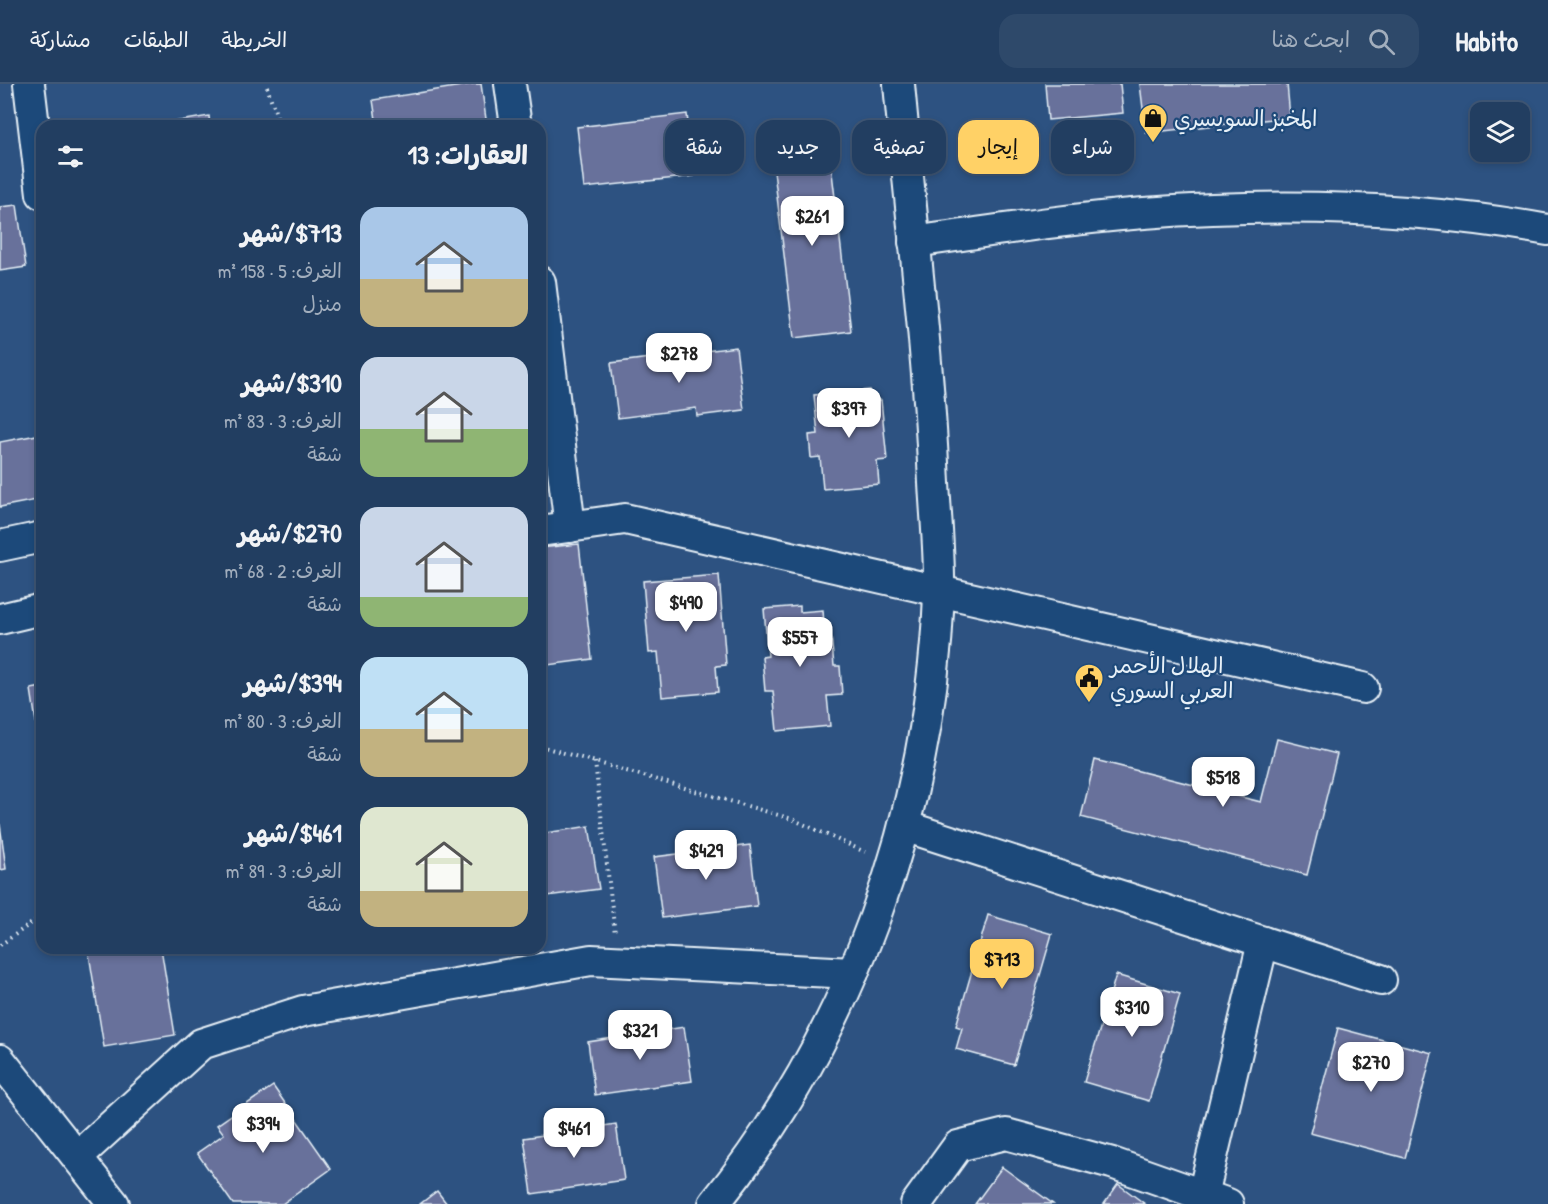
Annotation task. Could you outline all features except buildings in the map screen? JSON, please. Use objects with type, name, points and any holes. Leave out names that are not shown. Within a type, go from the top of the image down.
[{"type":"street","points":[[29,84],[36,143]]},
{"type":"street","points":[[510,84],[515,120]]},
{"type":"street","points":[[714,1204],[741,1171],[802,1076],[853,973],[893,865],[922,749],[933,671],[939,592],[931,420],[899,84]]},
{"type":"street","points":[[914,242],[1065,221],[1224,209],[1383,212],[1548,230]]},
{"type":"street","points":[[546,331],[570,527]]},
{"type":"street","points":[[546,530],[626,519],[1363,687]]},
{"type":"street","points":[[0,546],[36,538]]},
{"type":"street","points":[[0,620],[36,611]]},
{"type":"street","points":[[904,826],[1381,980]]},
{"type":"street","points":[[916,1204],[958,1146],[1006,1134],[1112,1163],[1216,1199],[1263,942]]},
{"type":"street","points":[[77,1157],[201,1044],[303,1011],[591,960],[853,973]]},
{"type":"street","points":[[0,1060],[114,1204]]},
{"type":"path","points":[[267,87],[276,120]]},
{"type":"path","points":[[546,748],[792,819],[893,865]]},
{"type":"path","points":[[595,762],[615,941]]},
{"type":"path","points":[[0,945],[36,920]]},
{"type":"place","name":"المخبز السويسري","points":[[1153,144]]},
{"type":"place","name":"الهلال الأحمر العربي السوري","points":[[1089,704]]}]
